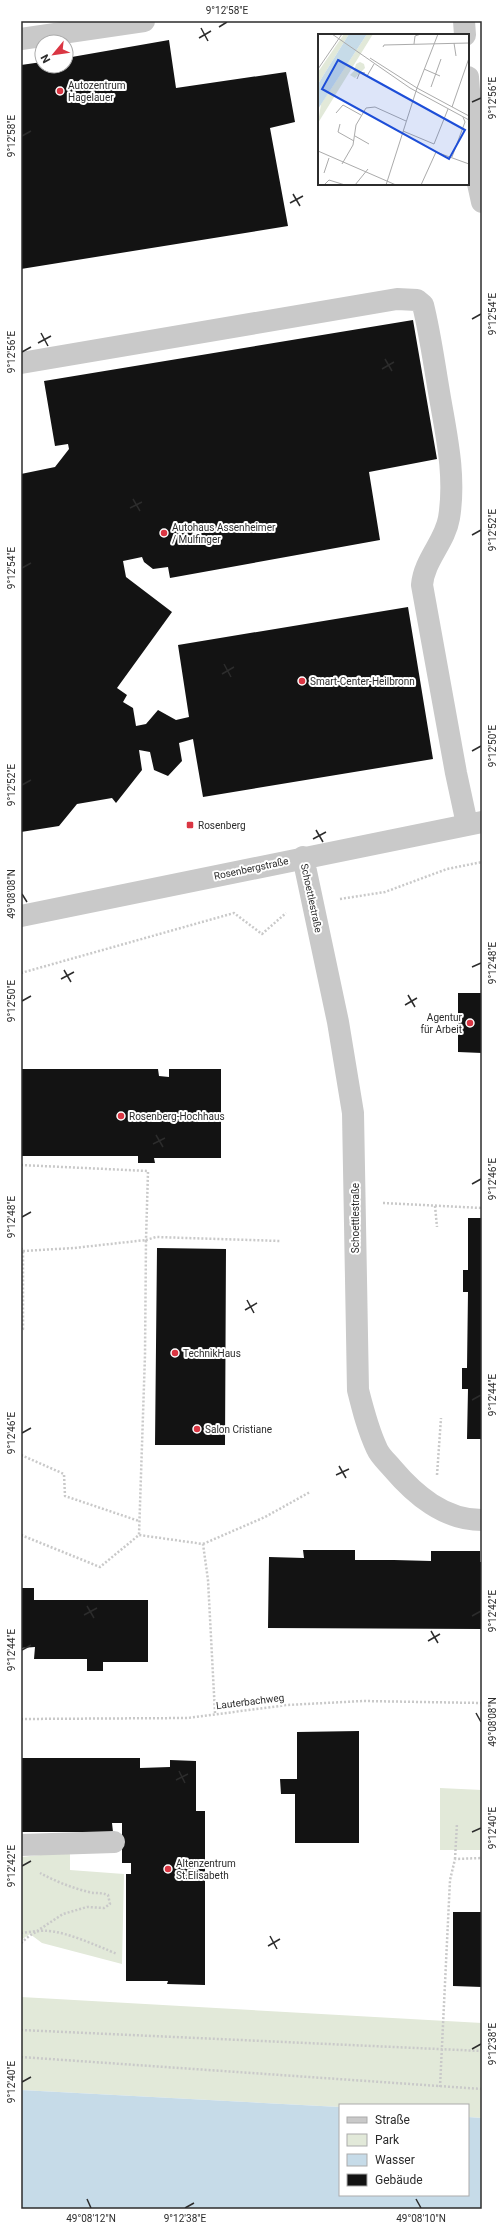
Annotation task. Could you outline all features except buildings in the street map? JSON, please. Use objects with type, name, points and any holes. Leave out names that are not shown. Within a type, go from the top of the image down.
[{"type":"street","points":[[21,40],[144,21]]},
{"type":"street","points":[[464,21],[465,34]]},
{"type":"street","points":[[469,90],[475,170],[482,202]]},
{"type":"street","points":[[21,363],[397,299],[417,300],[423,305],[451,462],[453,490],[448,520],[439,544],[423,572],[422,585],[456,773],[475,823]]},
{"type":"street","name":"Rosenbergstraße","points":[[21,916],[475,823]]},
{"type":"street","name":"Schoettlestraße","points":[[304,857],[348,1076],[353,1113],[358,1390],[364,1413],[377,1450],[410,1488],[435,1507],[450,1514],[482,1520]]},
{"type":"street","points":[[21,1845],[114,1842]]},
{"type":"path","points":[[21,973],[234,913],[262,934],[292,907],[385,892],[447,869],[482,862]]},
{"type":"path","points":[[21,1165],[148,1171],[139,1534],[100,1567],[21,1535]]},
{"type":"path","points":[[355,1201],[482,1208]]},
{"type":"path","points":[[436,1206],[437,1227]]},
{"type":"path","points":[[21,1330],[23,1329],[22,1249],[74,1248],[146,1240],[156,1237],[281,1241]]},
{"type":"path","points":[[435,1507],[441,1418]]},
{"type":"path","points":[[21,1455],[64,1474],[65,1496],[140,1521]]},
{"type":"path","points":[[139,1534],[203,1544],[265,1517],[310,1492]]},
{"type":"path","points":[[203,1544],[208,1580],[214,1713]]},
{"type":"path","name":"Lauterbachweg","points":[[21,1719],[188,1718],[214,1713],[287,1704],[363,1701],[482,1703]]},
{"type":"path","points":[[440,2087],[450,1880],[455,1859],[457,1823]]},
{"type":"path","points":[[455,1859],[482,1858]]},
{"type":"path","points":[[21,1943],[63,1914],[87,1907],[104,1908],[110,1904],[108,1895],[101,1892],[91,1893],[39,1873]]},
{"type":"path","points":[[21,1933],[37,1931],[74,1937],[117,1954]]},
{"type":"path","points":[[21,2030],[482,2051]]},
{"type":"path","points":[[21,2057],[482,2089]]},
{"type":"green space","points":[[440,1788],[482,1790],[482,1850],[440,1850]]},
{"type":"green space","points":[[70,1852],[70,1870],[124,1874],[122,1964],[42,1943],[30,1934],[21,1940],[21,1857]]},
{"type":"green space","points":[[21,1997],[482,2023],[482,2118],[469,2117],[469,2104],[339,2104],[339,2107],[21,2090]]},
{"type":"water","points":[[21,2090],[339,2107],[339,2196],[469,2196],[469,2117],[482,2118],[482,2209],[21,2209]]},
{"type":"place","name":"Autozentrum Hagelauer","points":[[60,91]]},
{"type":"place","name":"Autohaus Assenheimer / Mulfinger","points":[[164,533]]},
{"type":"place","name":"Smart-Center-Heilbronn","points":[[302,681]]},
{"type":"place","name":"Rosenberg","points":[[190,825]]},
{"type":"place","name":"Agentur für Arbeit","points":[[470,1023]]},
{"type":"place","name":"Rosenberg-Hochhaus","points":[[121,1116]]},
{"type":"place","name":"TechnikHaus","points":[[175,1353]]},
{"type":"place","name":"Salon Cristiane","points":[[197,1429]]},
{"type":"place","name":"Altenzentrum St.Elisabeth","points":[[168,1869]]}]
